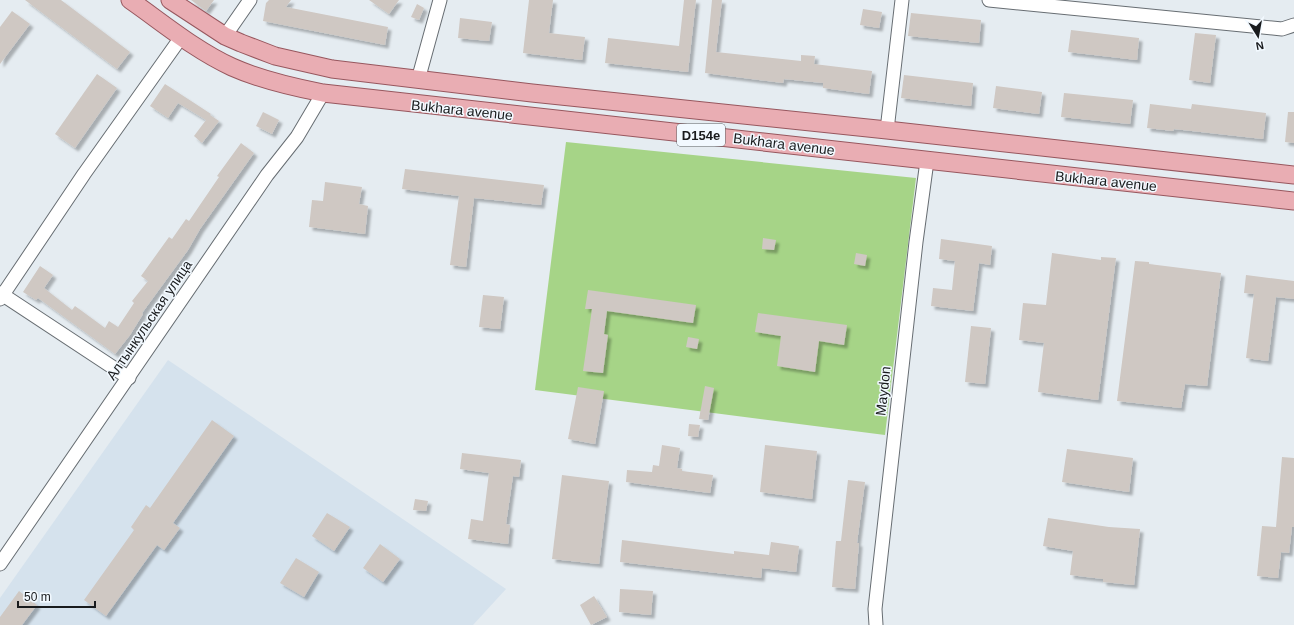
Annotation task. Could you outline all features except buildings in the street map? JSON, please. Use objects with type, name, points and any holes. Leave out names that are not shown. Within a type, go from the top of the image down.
[{"type":"main road","name":"Bukhara avenue","points":[[130,0],[212,56],[238,69],[268,80],[322,93],[1294,201]]},
{"type":"main road","name":"Bukhara avenue","points":[[170,0],[225,36],[275,56],[314,66],[532,94],[887,130],[1294,175]]},
{"type":"main road","points":[[529,117],[532,94]]},
{"type":"main road","points":[[927,161],[930,135]]},
{"type":"street","points":[[225,36],[250,0]]},
{"type":"street","points":[[418,80],[440,0]]},
{"type":"street","points":[[887,130],[902,0]]},
{"type":"street","points":[[989,0],[1282,29],[1294,25]]},
{"type":"street","points":[[129,378],[1,296],[84,174],[182,36]]},
{"type":"street","name":"Алтынкульская улица","points":[[0,564],[267,175],[297,137],[322,93]]},
{"type":"street","name":"Maydon","points":[[876,625],[875,609],[916,242],[927,161]]},
{"type":"shaded area","points":[[168,360],[506,589],[473,625],[0,625],[0,598]]},
{"type":"green space","points":[[566,142],[916,178],[885,435],[535,390]]}]
